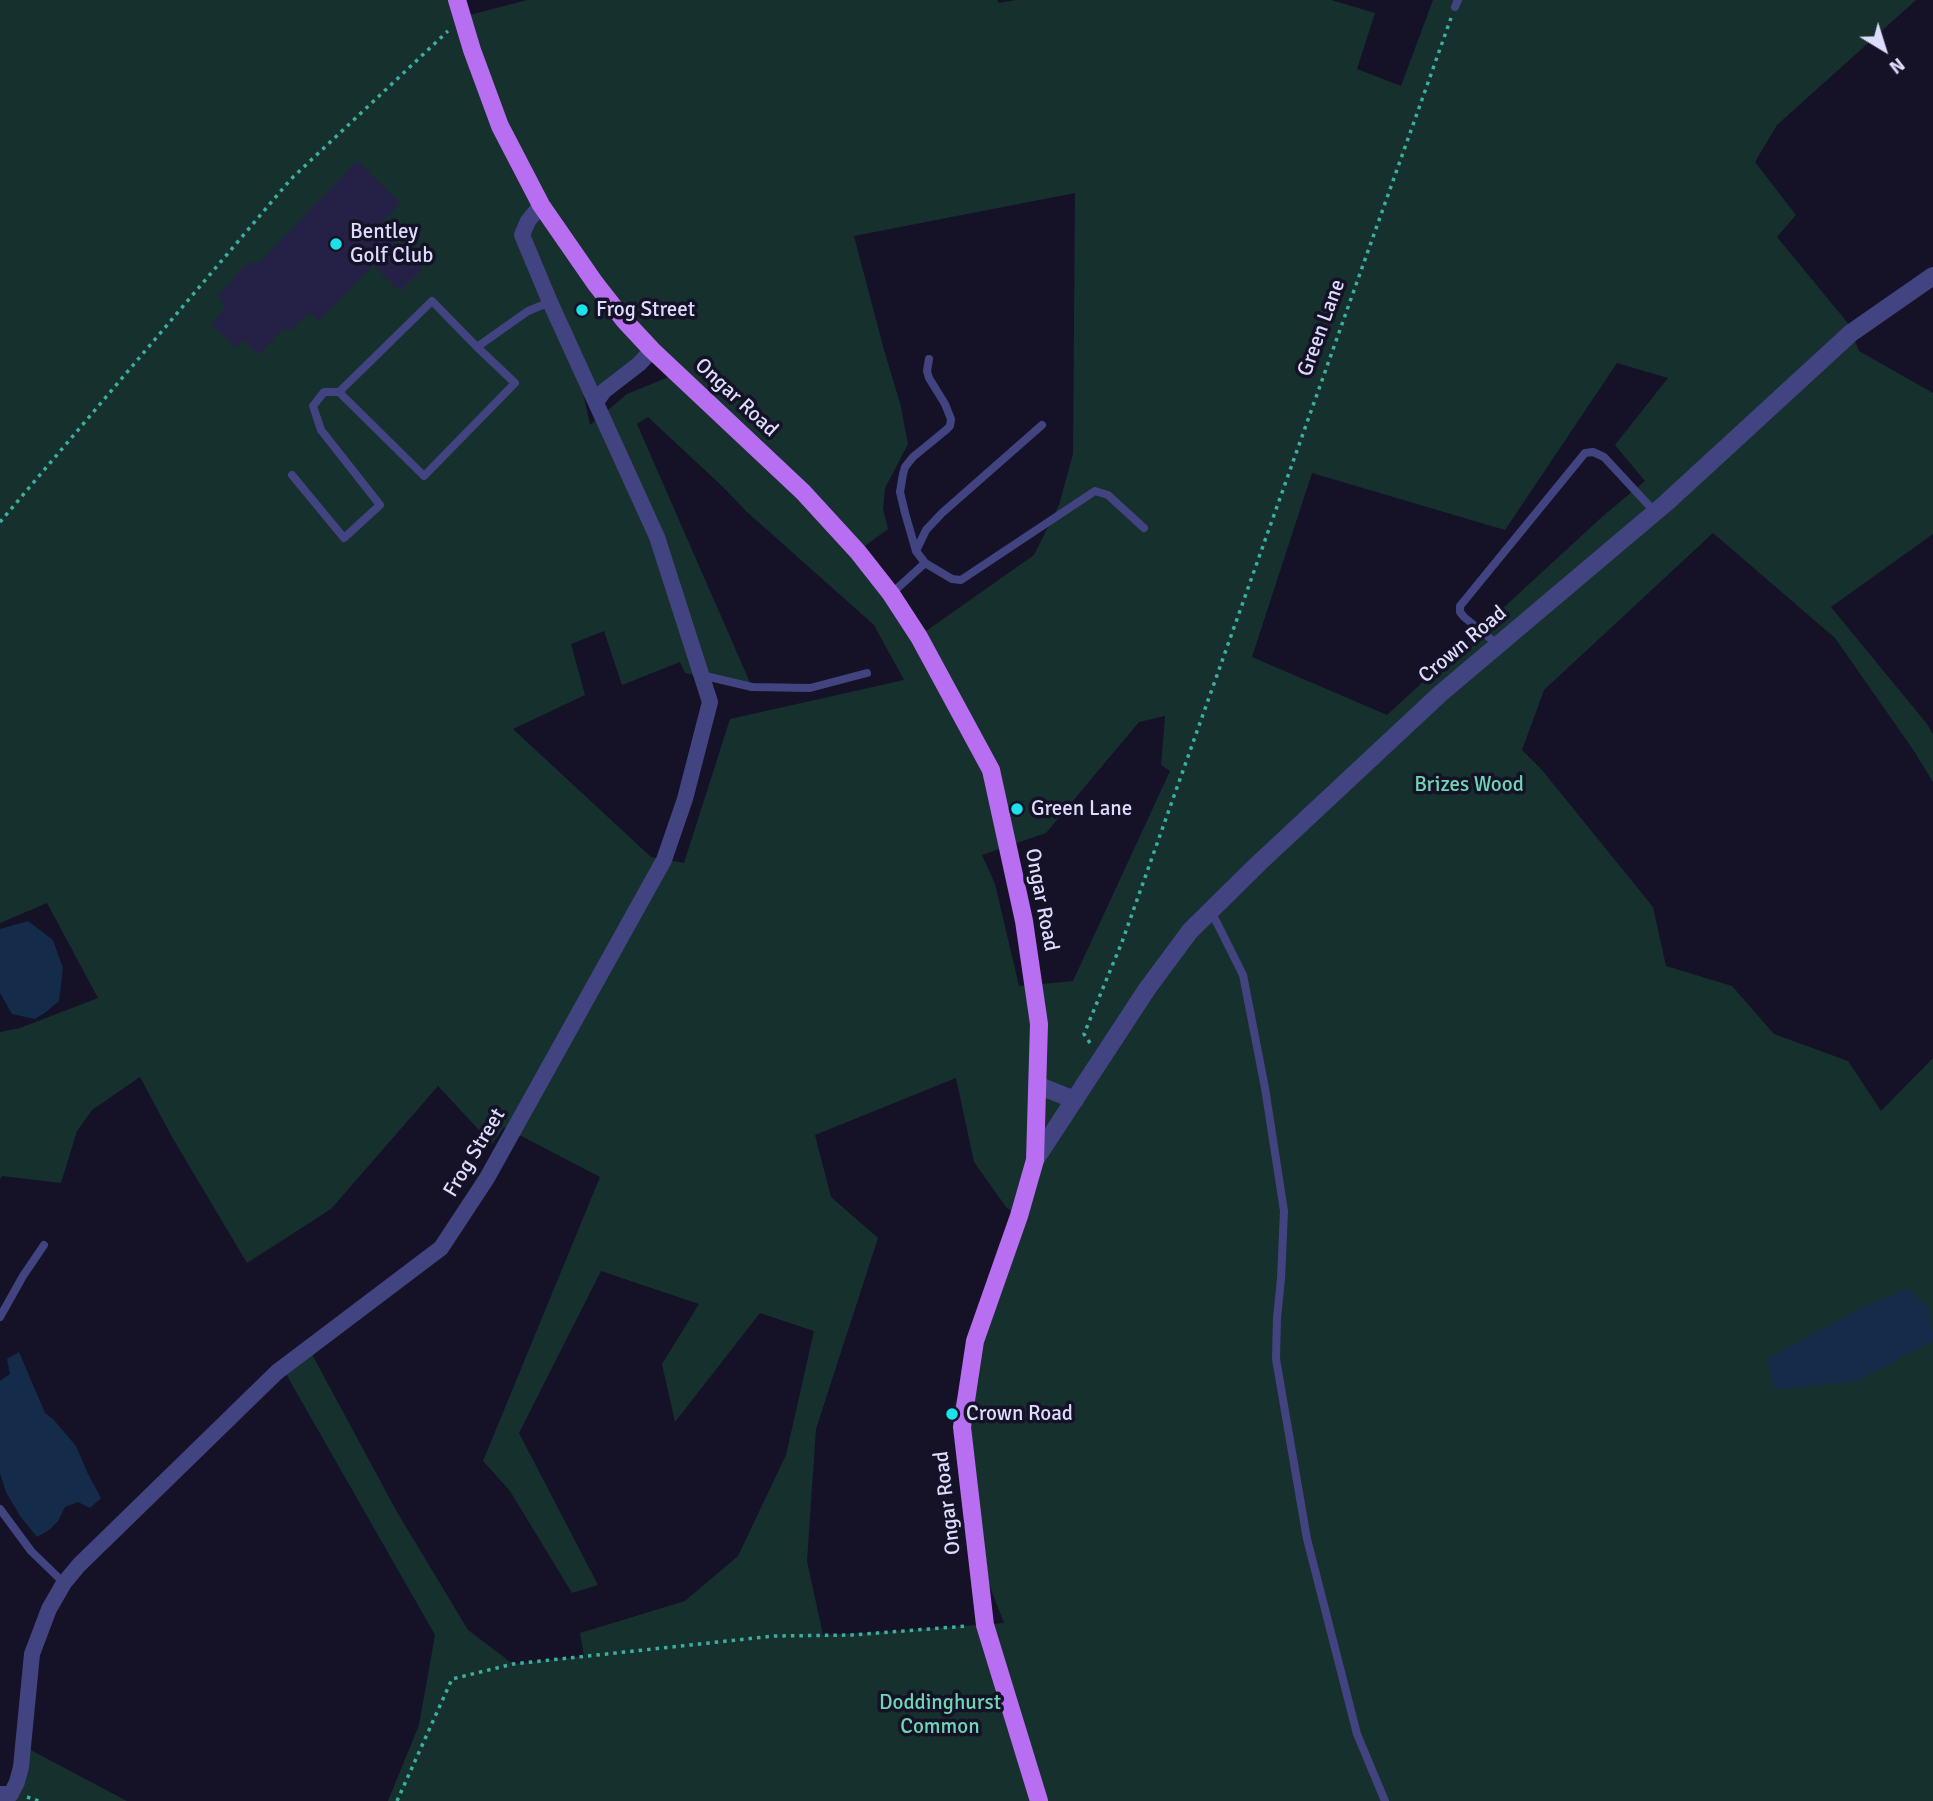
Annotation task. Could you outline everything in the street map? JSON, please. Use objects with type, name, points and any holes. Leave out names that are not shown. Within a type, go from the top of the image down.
[{"type":"main road","name":"Ongar Road","points":[[460,9],[500,126],[541,205],[595,284],[652,350],[803,492],[858,552],[891,594],[919,637],[991,770],[1024,921],[1039,1024],[1035,1160],[1019,1216],[975,1341],[962,1427],[985,1625],[1039,1801]]},
{"type":"street","name":"Frog Street","points":[[7,1796],[17,1782],[21,1767],[32,1654],[49,1609],[64,1583],[79,1565],[276,1371],[441,1248],[487,1178],[664,860],[685,800],[710,702],[657,537],[522,235],[528,221],[541,205]]},
{"type":"street","name":"Crown Road","points":[[1035,1160],[1147,989],[1190,931],[1259,863],[1440,694],[1655,512],[1851,333],[1933,276]]},
{"type":"street","points":[[597,401],[604,391],[639,364],[652,350]]},
{"type":"street","points":[[1037,1085],[1075,1100]]},
{"type":"lane","points":[[292,475],[344,538],[380,505],[321,430],[313,406],[324,392],[339,392],[425,476],[515,383],[432,301],[339,392]]},
{"type":"lane","points":[[477,347],[528,311],[550,302]]},
{"type":"lane","points":[[929,359],[929,378],[946,404],[951,419],[946,430],[905,467],[900,492],[916,551],[925,563],[952,579],[961,580],[1095,491],[1108,495],[1144,528]]},
{"type":"lane","points":[[916,551],[926,530],[942,513],[1042,425]]},
{"type":"lane","points":[[1498,645],[1464,617],[1460,606],[1585,453],[1593,452],[1604,457],[1655,512]]},
{"type":"lane","points":[[891,594],[925,563]]},
{"type":"lane","points":[[701,676],[752,687],[810,688],[867,673]]},
{"type":"lane","points":[[1211,911],[1243,975],[1265,1088],[1284,1211],[1276,1359],[1307,1539],[1357,1734],[1385,1801]]},
{"type":"lane","points":[[0,1317],[44,1245]]},
{"type":"lane","points":[[0,1509],[31,1551],[64,1583]]},
{"type":"path","name":"Green Lane","points":[[1101,1059],[1084,1034],[1122,942],[1456,4]]},
{"type":"path","points":[[0,522],[291,179],[460,9]]},
{"type":"path","points":[[397,1801],[452,1679],[513,1664],[774,1636],[852,1635],[985,1625]]},
{"type":"green space","points":[[0,0],[457,0],[462,17],[527,0],[997,0],[999,3],[1016,0],[1331,0],[1375,13],[1357,69],[1401,86],[1433,0],[1916,0],[1777,125],[1755,162],[1796,215],[1777,237],[1847,322],[1859,351],[1933,393],[1933,534],[1831,607],[1933,734],[1933,782],[1835,638],[1713,533],[1544,690],[1522,750],[1542,770],[1653,907],[1666,966],[1732,986],[1774,1034],[1848,1061],[1881,1111],[1933,1058],[1933,1801],[388,1801],[419,1725],[435,1635],[282,1367],[308,1347],[397,1512],[468,1630],[513,1664],[584,1656],[580,1633],[685,1601],[738,1556],[786,1455],[814,1331],[760,1313],[675,1422],[662,1364],[699,1304],[601,1271],[519,1433],[598,1585],[572,1593],[510,1491],[483,1461],[600,1177],[504,1127],[492,1144],[438,1086],[331,1209],[247,1263],[172,1137],[140,1077],[92,1110],[77,1131],[61,1183],[2,1176],[0,1179],[0,1032],[20,1028],[98,998],[47,903],[0,923]],"holes":[[[1075,193],[1073,454],[1059,505],[1034,555],[919,636],[858,551],[888,529],[883,509],[885,488],[908,444],[900,403],[854,236]],[[652,351],[676,374],[627,394],[590,425],[581,384],[604,391]],[[1617,363],[1668,378],[1615,445],[1645,481],[1603,516],[1387,715],[1252,657],[1312,473],[1505,530]],[[648,417],[747,512],[874,625],[904,680],[730,719],[684,863],[651,857],[513,729],[585,695],[571,644],[604,631],[622,685],[680,662],[685,673],[752,687],[637,424]],[[1165,716],[1161,765],[1170,771],[1073,981],[1019,986],[995,884],[982,855],[1046,833],[1139,722]],[[956,1078],[974,1162],[1006,1207],[1019,1217],[952,1414],[962,1427],[976,1551],[1004,1623],[823,1635],[807,1561],[816,1429],[878,1238],[831,1197],[815,1135]]]},
{"type":"green space","points":[[23,1746],[127,1801],[0,1801],[11,1794]]},
{"type":"water","points":[[28,921],[53,940],[63,968],[59,1001],[35,1019],[12,1014],[0,993],[0,929]]},
{"type":"water","points":[[1908,1288],[1927,1306],[1933,1341],[1857,1381],[1775,1390],[1767,1359],[1861,1308]]},
{"type":"water","points":[[19,1352],[45,1413],[76,1446],[101,1498],[90,1508],[78,1502],[65,1507],[58,1521],[37,1537],[6,1492],[0,1473],[0,1381],[10,1374],[7,1359]]},
{"type":"building","name":"Bentley Golf Club","points":[[357,161],[400,203],[378,227],[422,269],[400,291],[373,265],[319,321],[309,312],[290,331],[285,327],[258,355],[243,340],[236,348],[211,324],[225,309],[219,295],[246,264],[260,262]]},
{"type":"place","name":"Bentley Golf Club","points":[[336,244]]},
{"type":"place","name":"Frog Street","points":[[582,310]]},
{"type":"place","name":"Green Lane","points":[[1017,809]]},
{"type":"place","name":"Crown Road","points":[[952,1414]]},
{"type":"park label","name":"Brizes Wood","points":[[1469,785]]},
{"type":"park label","name":"Doddinghurst Common","points":[[940,1715]]}]
